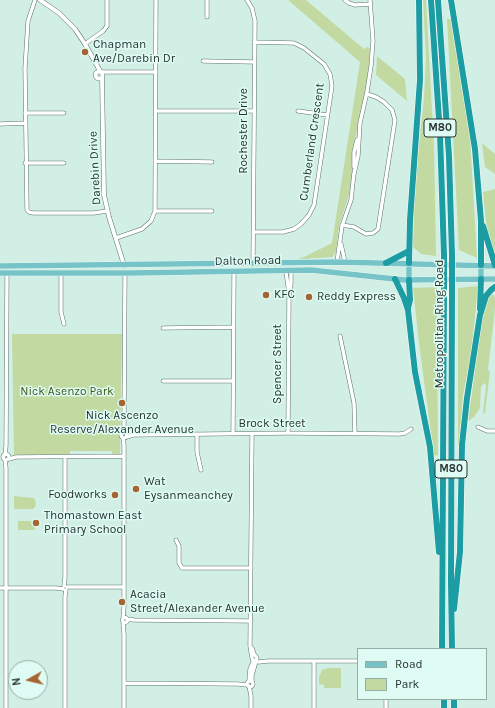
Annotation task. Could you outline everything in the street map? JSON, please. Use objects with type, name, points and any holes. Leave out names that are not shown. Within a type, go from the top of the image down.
[{"type":"highway","points":[[410,263],[410,220],[420,80],[419,0]]},
{"type":"highway","name":"Metropolitan Ring Road","points":[[431,0],[440,134],[444,255],[442,648]]},
{"type":"highway","name":"Metropolitan Ring Road","points":[[438,0],[448,132],[452,255],[450,583],[452,648]]},
{"type":"highway","points":[[451,0],[475,144],[481,221],[481,265]]},
{"type":"highway","points":[[481,221],[495,265]]},
{"type":"highway","points":[[386,263],[409,251]]},
{"type":"highway","points":[[395,279],[408,310],[415,372],[430,447],[442,585]]},
{"type":"highway","points":[[452,625],[460,552],[464,419],[480,315],[481,279]]},
{"type":"highway","points":[[408,310],[410,300],[409,280]]},
{"type":"highway","points":[[480,315],[486,296],[495,288]]},
{"type":"main road","name":"Dalton Road","points":[[0,266],[337,262],[495,265]]},
{"type":"main road","name":"Spencer Street","points":[[288,263],[289,271]]},
{"type":"main road","points":[[409,280],[410,263]]},
{"type":"main road","points":[[124,265],[125,273]]},
{"type":"main road","points":[[481,265],[481,279]]},
{"type":"main road","points":[[7,266],[7,273]]},
{"type":"main road","name":"Dalton Road","points":[[0,273],[234,272],[311,270],[409,280],[495,279]]},
{"type":"street","points":[[35,0],[27,24],[25,68],[26,206],[30,213],[94,213],[107,211]]},
{"type":"street","name":"Darebin Drive","points":[[40,0],[55,10],[75,29],[92,56],[100,74],[102,92],[104,186],[107,211],[124,265]]},
{"type":"street","points":[[85,44],[103,31],[107,26],[107,0]]},
{"type":"street","points":[[116,238],[142,229],[151,221],[155,211],[156,0]]},
{"type":"street","points":[[206,17],[207,0]]},
{"type":"street","name":"Rochester Drive","points":[[247,0],[254,14],[254,263]]},
{"type":"street","points":[[337,262],[342,225],[351,200],[358,156],[359,134],[372,61],[373,41],[370,2],[355,5],[345,0]]},
{"type":"street","name":"Cumberland Crescent","points":[[254,42],[294,43],[304,48],[324,64],[330,74],[332,86],[314,205],[309,215],[294,229],[284,232],[254,232]]},
{"type":"street","points":[[203,61],[254,62]]},
{"type":"street","points":[[100,74],[112,72],[156,72]]},
{"type":"street","points":[[342,225],[354,227],[366,234],[373,233],[378,229],[395,120],[392,110],[384,102],[367,94]]},
{"type":"street","points":[[298,110],[327,115]]},
{"type":"street","points":[[156,111],[254,111]]},
{"type":"street","points":[[25,113],[64,113]]},
{"type":"street","points":[[0,124],[25,123]]},
{"type":"street","points":[[156,161],[212,162]]},
{"type":"street","points":[[26,163],[64,163]]},
{"type":"street","points":[[24,215],[28,211]]},
{"type":"street","points":[[155,211],[212,211]]},
{"type":"street","points":[[340,241],[345,262]]},
{"type":"street","name":"Spencer Street","points":[[288,433],[289,295],[287,286],[289,271]]},
{"type":"street","points":[[233,434],[234,272]]},
{"type":"street","points":[[6,708],[6,446],[4,334],[7,273]]},
{"type":"street","points":[[61,273],[61,312],[64,324]]},
{"type":"street","points":[[124,708],[125,273]]},
{"type":"street","points":[[163,328],[233,327]]},
{"type":"street","points":[[340,336],[354,403],[355,434]]},
{"type":"street","points":[[163,381],[233,381]]},
{"type":"street","points":[[478,426],[487,431],[495,432]]},
{"type":"street","name":"Brock Street","points":[[125,435],[288,433],[400,434],[411,429]]},
{"type":"street","points":[[197,434],[201,470]]},
{"type":"street","points":[[250,708],[250,684],[255,660],[251,636],[252,434]]},
{"type":"street","points":[[5,457],[124,456]]},
{"type":"street","points":[[65,457],[65,708]]},
{"type":"street","points":[[176,540],[179,546],[179,563],[182,568],[251,568]]},
{"type":"street","points":[[0,588],[124,587]]},
{"type":"street","points":[[125,620],[251,621]]},
{"type":"street","points":[[255,660],[357,661]]},
{"type":"street","points":[[314,661],[314,708]]},
{"type":"street","points":[[124,683],[250,684]]},
{"type":"green space","points":[[288,0],[306,0],[364,49],[367,47],[370,48],[368,78],[353,150],[353,166],[349,195],[339,226],[336,253],[332,257],[298,258],[304,257],[332,243],[360,62]]},
{"type":"green space","points":[[423,0],[426,0],[434,147],[436,256],[421,254],[413,247],[414,192],[424,98],[426,58]]},
{"type":"green space","points":[[447,19],[453,19],[470,138],[477,258],[459,250]]},
{"type":"green space","points":[[377,56],[405,79],[407,101],[376,75]]},
{"type":"green space","points":[[482,143],[495,154],[495,174],[485,167]]},
{"type":"green space","points":[[495,189],[495,255],[487,231],[483,192]]},
{"type":"green space","points":[[478,286],[471,356],[463,395],[458,447],[458,288]]},
{"type":"green space","points":[[437,287],[438,455],[434,456],[413,288]]},
{"type":"green space","points":[[491,292],[495,297],[495,309],[485,414],[483,412],[486,385],[484,383],[481,387],[480,408],[474,417],[468,421],[483,313],[487,298]]},
{"type":"green space","name":"Nick Asenzo Park","points":[[12,334],[122,334],[120,454],[112,454],[112,451],[70,451],[70,454],[14,455]]},
{"type":"green space","points":[[14,496],[34,498],[36,503],[35,507],[33,509],[15,509]]},
{"type":"green space","points":[[18,521],[35,521],[35,530],[18,530]]},
{"type":"green space","points":[[328,668],[341,668],[341,688],[324,688],[324,685],[319,684],[319,677],[322,670]]},
{"type":"place","name":"Chapman Ave/Darebin Dr","points":[[85,52]]},
{"type":"place","name":"KFC","points":[[266,295]]},
{"type":"place","name":"Reddy Express","points":[[309,297]]},
{"type":"place","name":"Nick Ascenzo Reserve/Alexander Avenue","points":[[122,403]]},
{"type":"place","name":"Wat Eysanmeanchey","points":[[136,489]]},
{"type":"place","name":"Foodworks","points":[[115,495]]},
{"type":"place","name":"Thomastown East Primary School","points":[[36,523]]},
{"type":"place","name":"Acacia Street/Alexander Avenue","points":[[122,602]]}]
